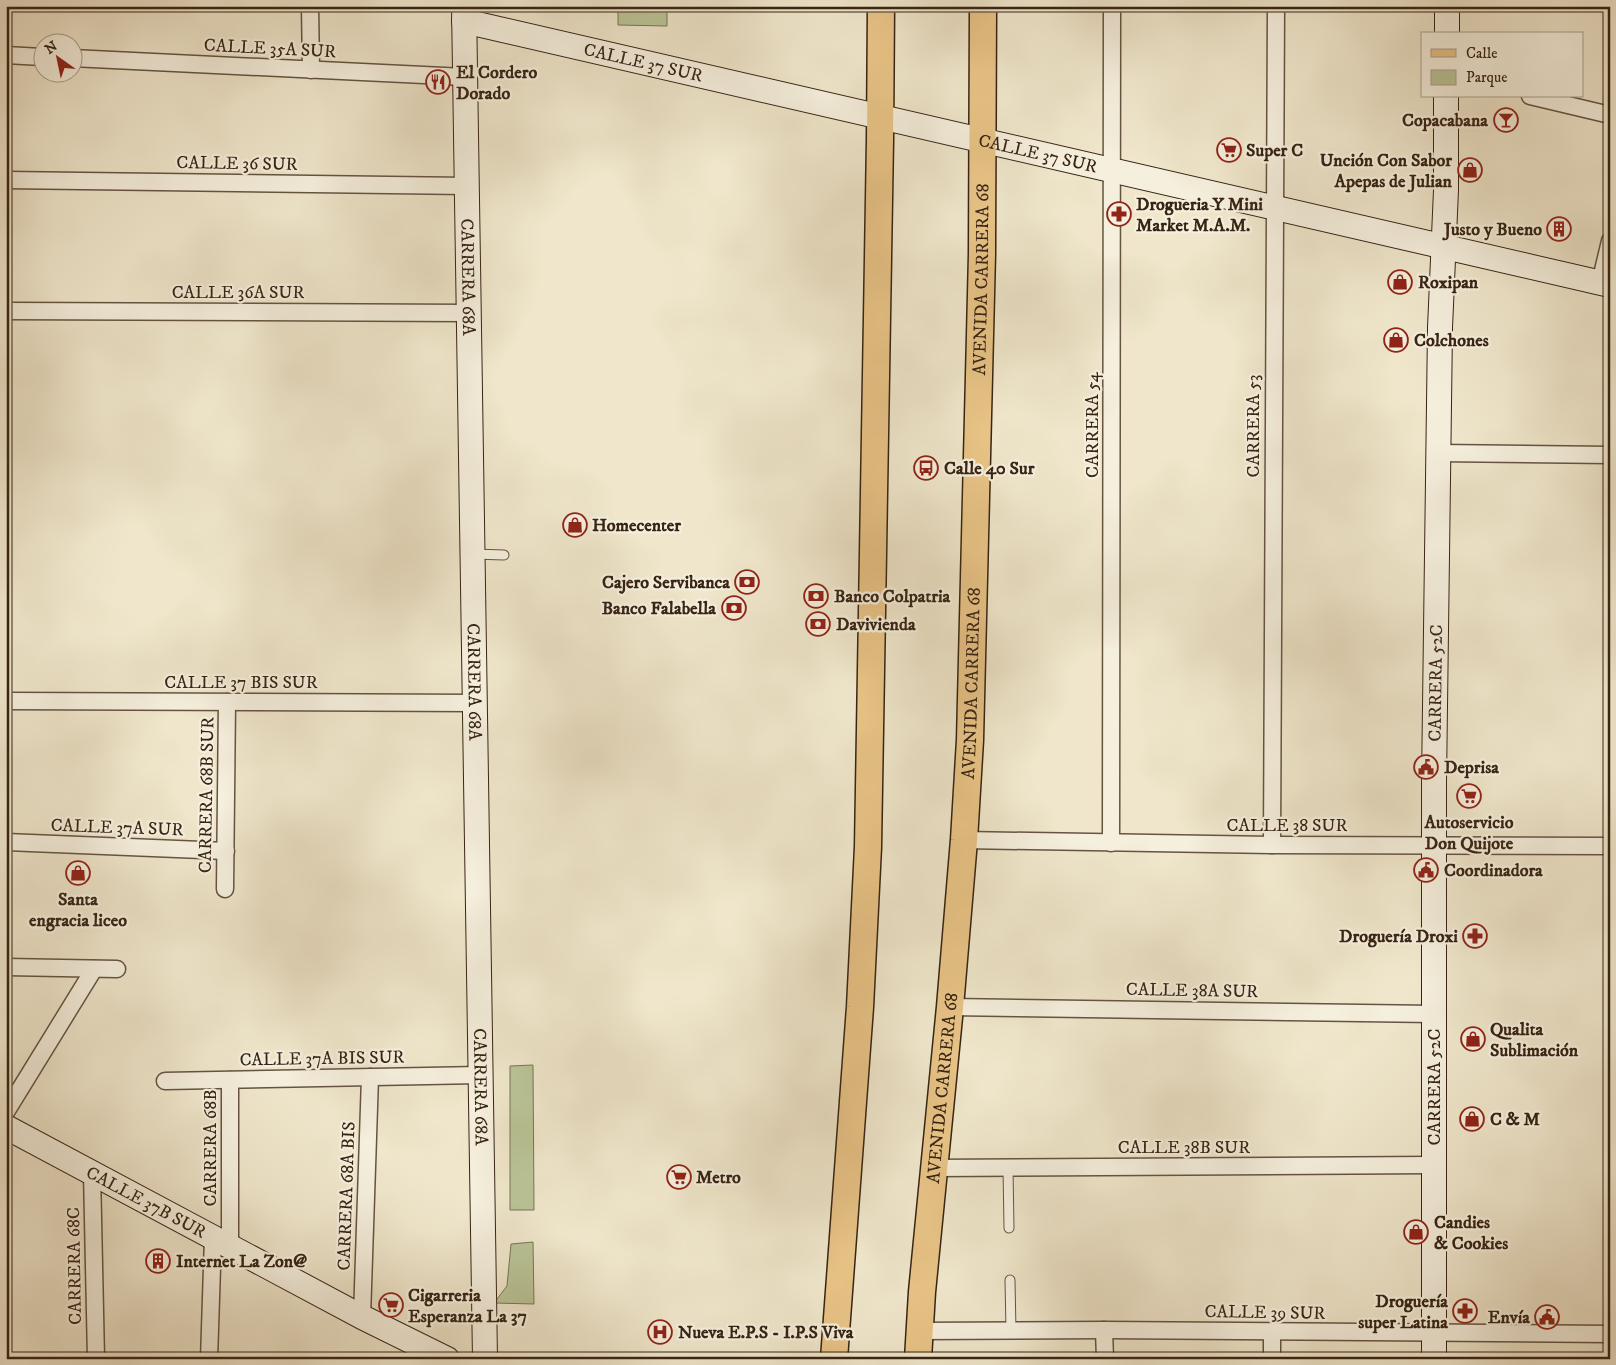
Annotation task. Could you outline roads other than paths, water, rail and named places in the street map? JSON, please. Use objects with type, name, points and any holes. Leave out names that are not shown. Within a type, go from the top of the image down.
[{"type":"main road","points":[[834,1359],[860,1007],[868,846],[881,6]]},
{"type":"main road","name":"AVENIDA CARRERA 68","points":[[918,1359],[919,1330],[950,1007],[970,740],[982,254],[983,6]]},
{"type":"street","points":[[310,6],[311,70]]},
{"type":"street","name":"CARRERA 54","points":[[1111,843],[1112,6]]},
{"type":"street","name":"CARRERA 53","points":[[1272,845],[1276,6]]},
{"type":"street","points":[[1447,6],[1447,32]]},
{"type":"street","name":"CALLE 37 SUR","points":[[464,14],[880,117],[1605,284]]},
{"type":"street","name":"CARRERA 68A","points":[[464,14],[485,1359]]},
{"type":"street","points":[[6,55],[32,56]]},
{"type":"street","name":"CALLE 35A SUR","points":[[82,59],[466,77]]},
{"type":"street","name":"CARRERA 52C","points":[[1434,1359],[1434,846],[1440,328],[1446,190],[1446,98]]},
{"type":"street","points":[[1538,98],[1610,115]]},
{"type":"street","name":"CALLE 36 SUR","points":[[6,180],[467,186]]},
{"type":"street","points":[[1605,284],[1610,240]]},
{"type":"street","name":"CALLE 36A SUR","points":[[6,311],[469,312]]},
{"type":"street","points":[[1438,453],[1610,455]]},
{"type":"street","name":"CALLE 37 BIS SUR","points":[[6,701],[475,703]]},
{"type":"street","name":"CARRERA 68B SUR","points":[[225,889],[227,702]]},
{"type":"street","name":"CALLE 38 SUR","points":[[964,840],[1272,845],[1610,846]]},
{"type":"street","name":"CALLE 37A SUR","points":[[6,842],[226,851]]},
{"type":"street","points":[[6,967],[117,969]]},
{"type":"street","points":[[6,1112],[94,969]]},
{"type":"street","name":"CALLE 38A SUR","points":[[950,1007],[1434,1014]]},
{"type":"street","name":"CALLE 37A BIS SUR","points":[[165,1081],[480,1075]]},
{"type":"street","name":"CARRERA 68A BIS","points":[[362,1317],[370,1077]]},
{"type":"street","name":"CARRERA 68B","points":[[209,1359],[221,1242],[230,1080]]},
{"type":"street","name":"CALLE 37B SUR","points":[[6,1127],[362,1317],[447,1359]]},
{"type":"street","name":"CALLE 38B SUR","points":[[934,1168],[1434,1165]]},
{"type":"street","name":"CARRERA 68C","points":[[92,1172],[96,1359]]},
{"type":"street","name":"CALLE 39 SUR","points":[[919,1330],[1610,1334]]},
{"type":"street","points":[[1104,1330],[1104,1359]]},
{"type":"street","points":[[1272,1332],[1272,1359]]},
{"type":"lane","points":[[472,554],[504,555]]},
{"type":"lane","points":[[1008,1168],[1009,1228]]},
{"type":"lane","points":[[1010,1280],[1011,1331]]},
{"type":"place","name":"El Cordero Dorado","points":[[438,82]]},
{"type":"place","name":"Copacabana","points":[[1506,120]]},
{"type":"place","name":"Super C","points":[[1229,150]]},
{"type":"place","name":"Unción Con Sabor Apepas de Julian","points":[[1470,170]]},
{"type":"place","name":"Drogueria Y Mini Market M.A.M.","points":[[1119,214]]},
{"type":"place","name":"Justo y Bueno","points":[[1559,229]]},
{"type":"place","name":"Roxipan","points":[[1400,282]]},
{"type":"place","name":"Colchones","points":[[1396,340]]},
{"type":"place","name":"Calle 40 Sur","points":[[926,468]]},
{"type":"place","name":"Homecenter","points":[[575,525]]},
{"type":"place","name":"Cajero Servibanca","points":[[747,582]]},
{"type":"place","name":"Banco Colpatria","points":[[816,596]]},
{"type":"place","name":"Banco Falabella","points":[[734,608]]},
{"type":"place","name":"Davivienda","points":[[818,624]]},
{"type":"place","name":"Deprisa","points":[[1426,767]]},
{"type":"place","name":"Autoservicio Don Quijote","points":[[1469,796]]},
{"type":"place","name":"Coordinadora","points":[[1426,870]]},
{"type":"place","name":"Santa engracia liceo","points":[[78,873]]},
{"type":"place","name":"Droguería Droxi","points":[[1475,936]]},
{"type":"place","name":"Qualita Sublimación","points":[[1473,1039]]},
{"type":"place","name":"C & M","points":[[1472,1119]]},
{"type":"place","name":"Metro","points":[[679,1177]]},
{"type":"place","name":"Candies & Cookies","points":[[1416,1232]]},
{"type":"place","name":"Internet La Zon@","points":[[158,1261]]},
{"type":"place","name":"Cigarreria Esperanza La 37","points":[[391,1305]]},
{"type":"place","name":"Droguería super Latina","points":[[1465,1311]]},
{"type":"place","name":"Envía","points":[[1547,1317]]},
{"type":"place","name":"Nueva E.P.S - I.P.S Viva","points":[[660,1332]]}]
